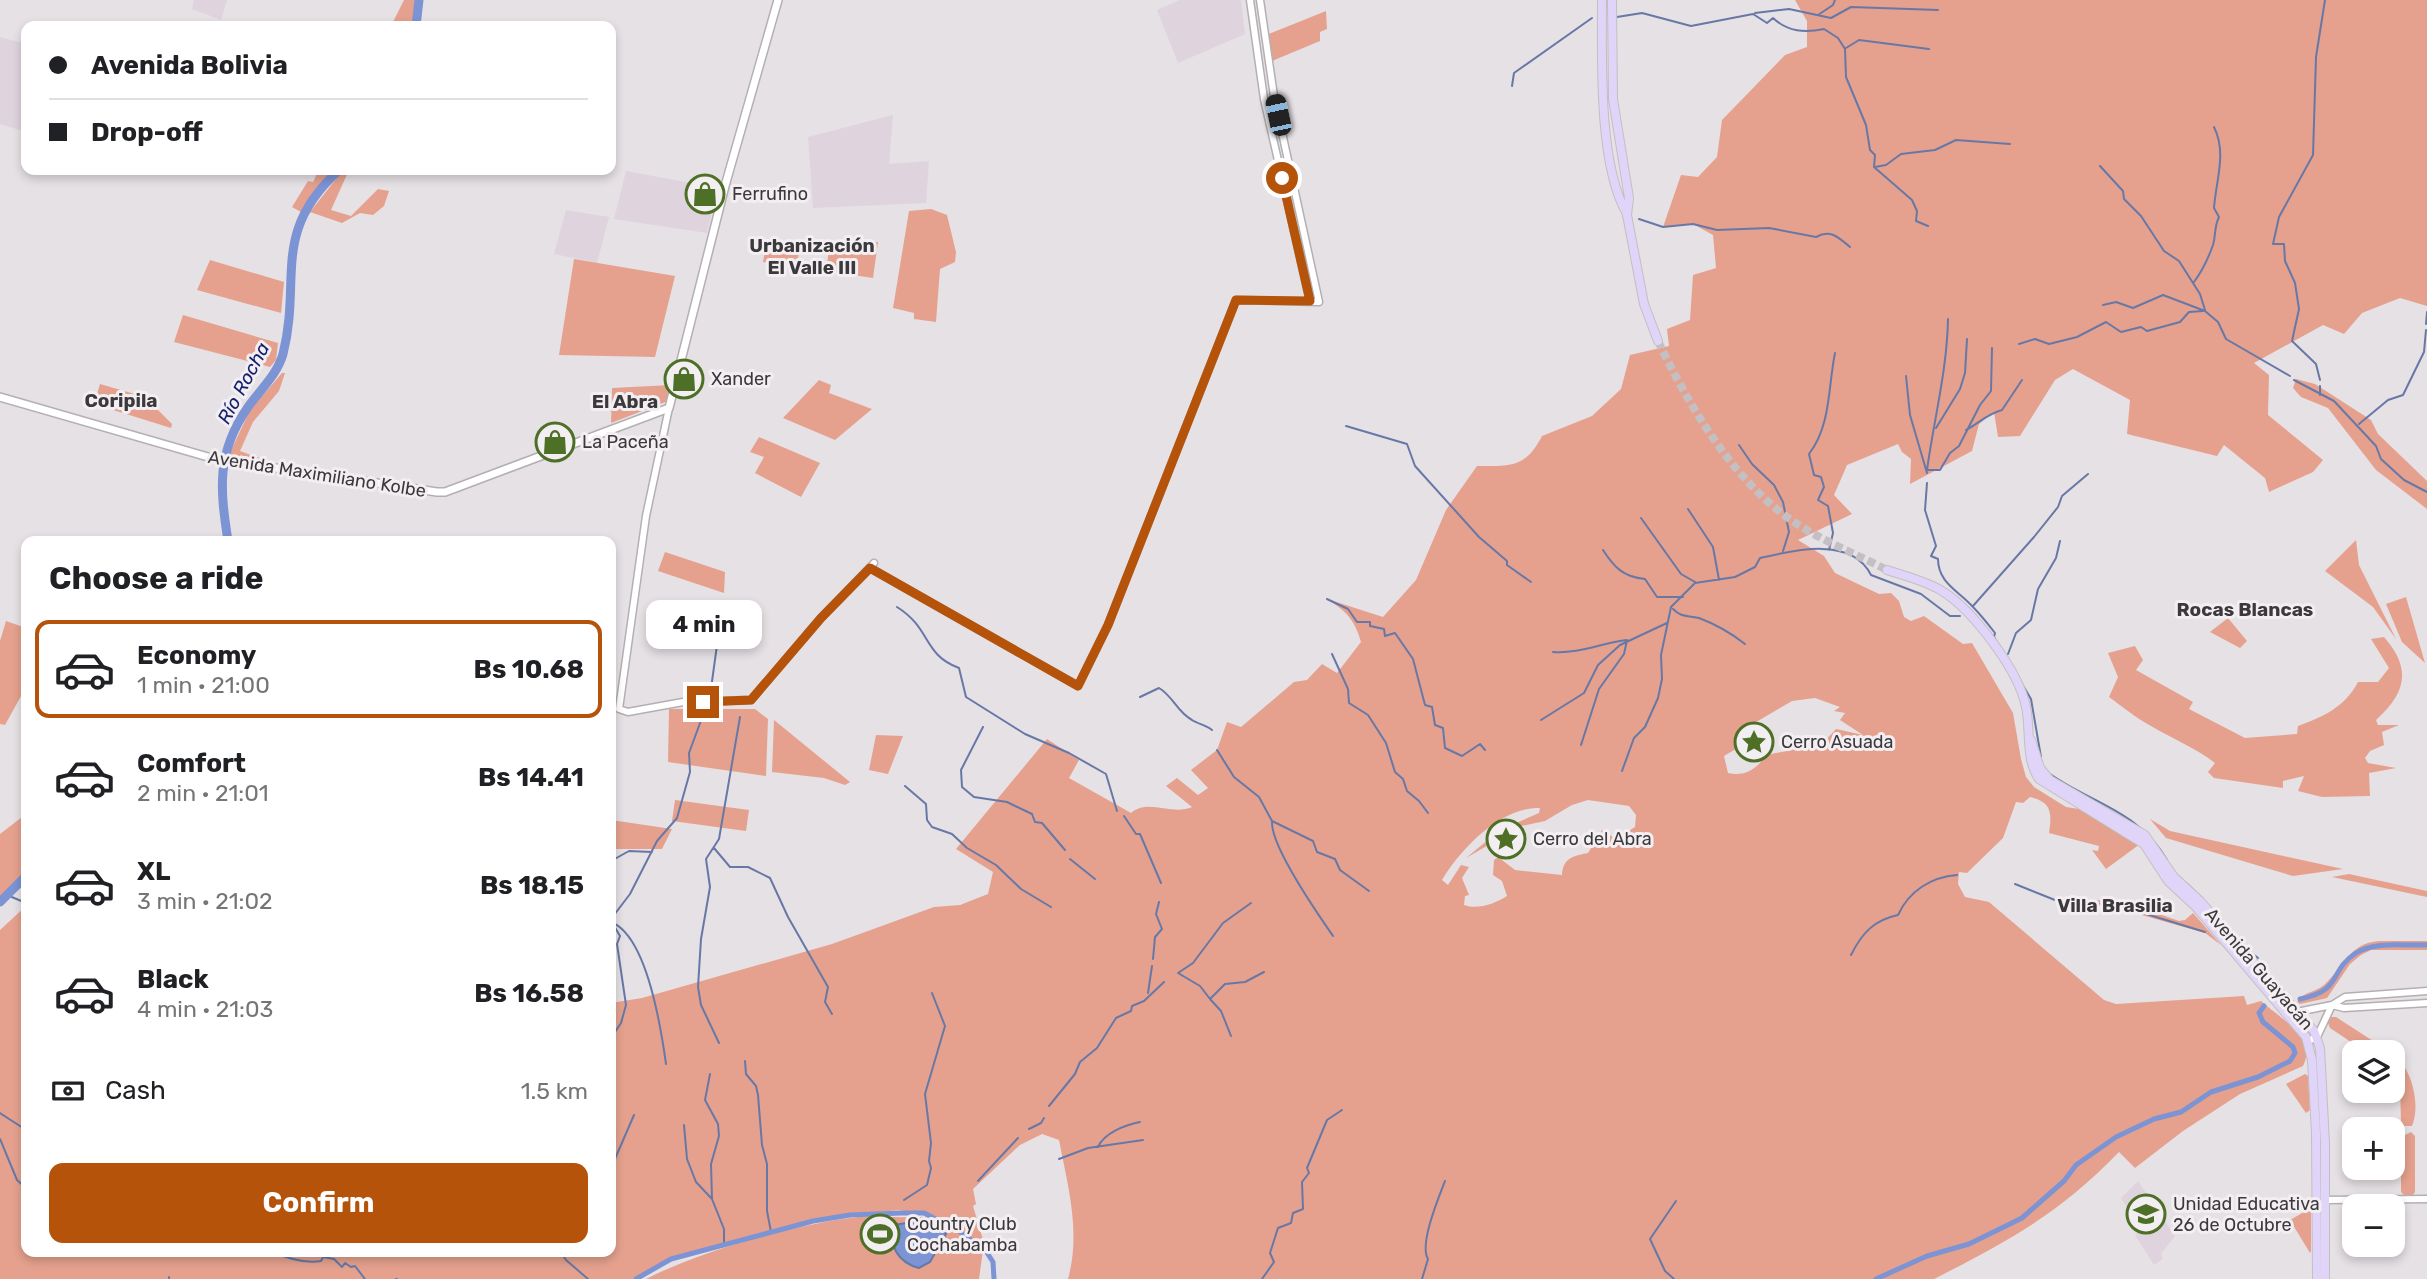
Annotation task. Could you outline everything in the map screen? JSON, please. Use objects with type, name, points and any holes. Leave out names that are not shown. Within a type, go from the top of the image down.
[{"type":"main road","points":[[669,408],[725,186],[778,0]]},
{"type":"main road","points":[[1627,215],[1619,202],[1606,131],[1602,88],[1602,4],[1612,4],[1613,100],[1629,198],[1627,215],[1644,304],[1658,341]]},
{"type":"main road","name":"Avenida Maximiliano Kolbe","points":[[0,397],[229,462],[330,479],[445,492],[669,408]]},
{"type":"main road","name":"Avenida Guayacán","points":[[1887,569],[1939,589],[1969,614],[2018,684],[2026,704],[2031,740],[2044,774],[2145,835],[2174,877],[2200,901],[2317,1037],[2326,1200],[2325,1279]]},
{"type":"main road","name":"Avenida Guayacán","points":[[2031,740],[2029,748],[2033,769],[2039,779],[2144,844],[2168,881],[2195,906],[2308,1041],[2312,1055],[2317,1149],[2317,1279]]},
{"type":"street","points":[[1250,0],[1264,99],[1310,301]]},
{"type":"street","points":[[669,408],[646,516],[619,709],[628,712],[683,702],[751,700],[821,618],[872,565],[1078,686],[1113,614],[1236,300],[1319,302],[1274,96],[1260,0]]},
{"type":"street","points":[[2297,1012],[2332,1004],[2345,997],[2427,991]]},
{"type":"street","points":[[2332,1004],[2344,1008],[2427,1003]]},
{"type":"street","points":[[2308,1041],[2317,1037],[2332,1004]]},
{"type":"street","points":[[2326,1200],[2427,1199]]},
{"type":"shaded area","points":[[194,0],[227,0],[221,20],[192,9]]},
{"type":"shaded area","points":[[404,0],[417,0],[415,21],[394,21]]},
{"type":"shaded area","points":[[1180,0],[1241,0],[1245,34],[1178,63],[1157,10]]},
{"type":"shaded area","points":[[1795,0],[2427,0],[2427,306],[2400,298],[2362,313],[2344,334],[2323,325],[2254,363],[2269,375],[2268,415],[2323,460],[2313,472],[2269,492],[2265,478],[2224,445],[2217,456],[2127,434],[2130,400],[2073,369],[2055,380],[2020,436],[1998,437],[1994,412],[1979,424],[1972,451],[1910,484],[1911,459],[1902,452],[1898,444],[1847,465],[1834,495],[1852,514],[1798,540],[1824,556],[1835,573],[1879,594],[1891,593],[1899,601],[1904,617],[1911,621],[1924,616],[1963,644],[1972,643],[2013,713],[2026,777],[2034,787],[2066,807],[2079,809],[2140,844],[2106,869],[2092,850],[2098,851],[2099,846],[2049,833],[2049,809],[2043,802],[2030,797],[2023,803],[2016,802],[2003,838],[1967,873],[1959,872],[1958,884],[1965,897],[1989,902],[2104,1000],[2116,1004],[2244,996],[2247,1005],[2261,1001],[2301,1037],[2306,1056],[2303,1066],[2240,1094],[2183,1131],[2135,1168],[2119,1152],[2075,1193],[2033,1224],[1934,1279],[1068,1279],[1073,1244],[1069,1192],[1059,1140],[1042,1134],[1020,1145],[973,1189],[976,1204],[973,1206],[984,1243],[979,1279],[646,1279],[721,1249],[808,1225],[859,1217],[935,1216],[899,1210],[812,1219],[671,1257],[633,1279],[0,1279],[0,930],[21,911],[21,1257],[616,1257],[616,1002],[642,998],[832,944],[934,907],[960,905],[988,894],[993,872],[956,849],[1047,739],[1079,760],[1069,778],[1131,813],[1145,807],[1176,810],[1192,807],[1166,786],[1177,778],[1198,795],[1208,788],[1191,770],[1217,750],[1227,722],[1241,727],[1294,682],[1307,680],[1322,664],[1337,673],[1361,642],[1349,617],[1327,599],[1383,617],[1416,580],[1446,510],[1477,466],[1508,465],[1523,460],[1536,447],[1542,436],[1592,416],[1621,389],[1630,355],[1669,346],[1667,329],[1690,320],[1693,275],[1716,268],[1713,235],[1693,224],[1663,227],[1681,175],[1698,177],[1717,157],[1722,120],[1785,55],[1807,47],[1807,21]],"holes":[[[1815,698],[1840,707],[1834,711],[1845,713],[1840,720],[1863,735],[1836,729],[1822,744],[1766,755],[1750,771],[1728,773],[1724,756],[1739,747],[1746,728],[1792,701]],[[1588,800],[1629,806],[1636,815],[1635,827],[1616,839],[1602,830],[1588,853],[1567,861],[1562,875],[1515,870],[1498,857],[1494,860],[1493,875],[1502,881],[1507,896],[1497,901],[1475,907],[1464,905],[1465,896],[1469,895],[1462,878],[1469,867],[1461,865],[1448,885],[1442,880],[1471,843],[1510,814],[1540,808],[1539,813],[1500,830],[1466,858],[1521,826],[1545,821],[1572,805]]]},
{"type":"shaded area","points":[[1326,11],[1327,29],[1320,32],[1320,41],[1272,61],[1269,34]]},
{"type":"shaded area","points":[[0,37],[21,43],[21,130],[0,124]]},
{"type":"shaded area","points":[[893,115],[889,164],[929,161],[926,203],[813,208],[808,137]]},
{"type":"shaded area","points":[[626,171],[718,188],[707,233],[614,219]]},
{"type":"shaded area","points":[[316,175],[330,175],[301,212],[292,207],[308,181],[313,182]]},
{"type":"shaded area","points":[[339,175],[347,175],[331,210],[351,216],[378,189],[389,191],[384,206],[373,215],[360,213],[342,223],[310,212]]},
{"type":"shaded area","points":[[931,209],[947,215],[956,252],[955,262],[940,269],[936,322],[914,319],[914,313],[893,308],[909,211]]},
{"type":"shaded area","points":[[566,210],[609,217],[597,263],[554,254]]},
{"type":"shaded area","points":[[878,242],[873,278],[826,271],[830,243]]},
{"type":"shaded area","points":[[766,246],[799,251],[797,267],[763,262]]},
{"type":"shaded area","points":[[574,259],[675,276],[655,357],[559,355]]},
{"type":"shaded area","points":[[210,260],[284,282],[281,313],[197,290]]},
{"type":"shaded area","points":[[183,315],[278,343],[276,360],[270,367],[174,342]]},
{"type":"shaded area","points":[[282,373],[285,373],[279,391],[253,422],[240,451],[279,465],[228,457],[250,410]]},
{"type":"shaded area","points":[[2296,379],[2315,384],[2371,420],[2378,434],[2427,481],[2427,509],[2376,470],[2328,408],[2301,397],[2293,388]]},
{"type":"shaded area","points":[[819,380],[831,385],[829,393],[872,409],[835,440],[783,418]]},
{"type":"shaded area","points":[[100,384],[145,397],[172,424],[171,428],[94,404]]},
{"type":"shaded area","points":[[671,385],[668,401],[611,423],[612,388]]},
{"type":"shaded area","points":[[759,437],[820,463],[801,497],[755,473],[764,457],[750,452]]},
{"type":"shaded area","points":[[2356,540],[2359,565],[2396,639],[2373,607],[2325,571]]},
{"type":"shaded area","points":[[665,552],[725,572],[724,593],[658,571]]},
{"type":"shaded area","points":[[2406,597],[2425,663],[2402,642],[2386,604]]},
{"type":"shaded area","points":[[2228,618],[2247,641],[2240,648],[2210,632]]},
{"type":"shaded area","points":[[6,621],[21,626],[21,696],[5,725],[0,724],[0,641]]},
{"type":"shaded area","points":[[2384,637],[2399,660],[2402,680],[2394,700],[2376,720],[2378,725],[2399,725],[2382,732],[2384,745],[2370,751],[2365,758],[2368,763],[2396,768],[2369,773],[2370,796],[2322,797],[2298,791],[2304,776],[2283,781],[2283,788],[2214,778],[2208,772],[2215,763],[2145,723],[2109,697],[2118,677],[2108,653],[2135,646],[2143,660],[2136,670],[2193,702],[2189,709],[2245,738],[2297,734],[2298,726],[2340,705],[2358,682],[2378,682],[2389,668],[2371,639]]},
{"type":"shaded area","points":[[669,709],[755,709],[768,719],[766,776],[668,762]]},
{"type":"shaded area","points":[[774,720],[850,782],[845,785],[824,778],[772,772]]},
{"type":"shaded area","points":[[876,735],[903,736],[888,774],[869,770]]},
{"type":"shaded area","points":[[675,800],[749,810],[746,831],[672,821]]},
{"type":"shaded area","points":[[21,818],[21,878],[0,898],[0,834]]},
{"type":"shaded area","points":[[2150,819],[2170,831],[2343,869],[2293,876],[2166,838]]},
{"type":"shaded area","points":[[616,821],[672,829],[662,849],[616,849]]},
{"type":"shaded area","points":[[2349,874],[2427,891],[2427,897],[2332,877]]},
{"type":"shaded area","points":[[2096,900],[2125,902],[2179,921],[2185,920],[2193,913],[2221,945],[2205,933],[2110,906],[2099,906]]},
{"type":"shaded area","points":[[2379,941],[2427,941],[2427,950],[2371,950],[2350,964],[2327,998],[2300,1004],[2297,1002],[2324,985],[2353,951],[2360,946]]},
{"type":"shaded area","points":[[2331,1017],[2336,1017],[2371,1040],[2348,1040],[2330,1028],[2328,1023]]},
{"type":"shaded area","points":[[2405,1067],[2415,1097],[2412,1126],[2405,1126],[2405,1117],[2401,1117],[2401,1103],[2405,1103]]},
{"type":"shaded area","points":[[2305,1074],[2308,1076],[2310,1110],[2306,1113],[2286,1084]]},
{"type":"shaded area","points":[[2411,1132],[2415,1136],[2413,1195],[2401,1192],[2401,1180],[2405,1180],[2405,1135]]},
{"type":"shaded area","name":"Unidad Educativa 26 de Octubre","points":[[2138,1181],[2175,1236],[2161,1254],[2163,1259],[2154,1265],[2135,1235],[2141,1230],[2121,1198]]},
{"type":"shaded area","points":[[2311,1208],[2311,1251],[2310,1253],[2290,1220]]},
{"type":"water","points":[[919,1221],[933,1223],[946,1234],[930,1262],[919,1268],[906,1262],[896,1252],[892,1232],[894,1225]]},
{"type":"waterway","name":"Río Rocha","points":[[417,21],[419,0]]},
{"type":"waterway","points":[[1818,15],[1833,5],[1835,0]]},
{"type":"waterway","points":[[2320,380],[2316,364],[2292,341],[2299,309],[2295,283],[2285,261],[2284,244],[2273,244],[2279,217],[2313,155],[2316,57],[2325,0]]},
{"type":"waterway","points":[[1755,13],[1789,9],[1831,18],[1851,7],[1938,10]]},
{"type":"waterway","points":[[1617,17],[1642,13],[1691,26],[1753,14],[1767,23],[1773,18],[1791,29],[1824,29],[1838,38],[1845,49],[1846,77],[1866,125],[1870,150],[1875,155],[1874,167],[1912,200],[1917,211],[1916,221],[1928,226]]},
{"type":"waterway","points":[[1512,86],[1514,73],[1592,18]]},
{"type":"waterway","points":[[1846,48],[1859,40],[1929,49]]},
{"type":"waterway","points":[[2194,282],[2211,250],[2219,217],[2214,208],[2220,147],[2214,127]]},
{"type":"waterway","points":[[1875,167],[1886,165],[1901,154],[1935,150],[1956,140],[2010,144]]},
{"type":"waterway","points":[[2100,166],[2123,191],[2124,199],[2141,216],[2164,251],[2179,261],[2200,294],[2205,310]]},
{"type":"waterway","name":"Río Rocha","points":[[227,536],[222,488],[230,440],[248,407],[280,362],[288,327],[296,236],[304,215],[318,193],[334,175]]},
{"type":"waterway","points":[[1639,219],[1663,227],[1693,224],[1717,230],[1769,228],[1816,237],[1830,234],[1850,247]]},
{"type":"waterway","points":[[2103,305],[2116,302],[2133,308],[2163,295],[2205,311],[2218,322],[2226,339],[2290,376]]},
{"type":"waterway","points":[[2019,344],[2035,339],[2049,344],[2077,337],[2106,322],[2121,332],[2141,327],[2147,331],[2180,322],[2189,312],[2203,311]]},
{"type":"waterway","points":[[2426,324],[2427,312]]},
{"type":"waterway","points":[[1948,319],[1943,376],[1927,470],[1940,470],[1950,453],[1959,446],[1980,405],[1991,391],[1992,348]]},
{"type":"waterway","points":[[2359,424],[2388,400],[2403,395],[2424,352],[2426,330]]},
{"type":"waterway","points":[[1936,428],[1960,389],[1965,373],[1967,339]]},
{"type":"waterway","points":[[1829,550],[1833,533],[1828,506],[1818,500],[1824,487],[1821,477],[1814,475],[1809,454],[1825,419],[1835,353]]},
{"type":"waterway","points":[[1906,376],[1910,415],[1927,473]]},
{"type":"waterway","points":[[1966,430],[2002,410],[2022,380]]},
{"type":"waterway","points":[[2294,380],[2334,401],[2376,446],[2381,459],[2404,480],[2427,492]]},
{"type":"waterway","points":[[2320,386],[2320,395]]},
{"type":"waterway","points":[[1346,426],[1407,444],[1415,466],[1479,537],[1507,561],[1507,565],[1531,582]]},
{"type":"waterway","points":[[1739,445],[1752,464],[1774,485],[1783,502],[1789,532],[1783,551]]},
{"type":"waterway","points":[[1973,606],[2034,537],[2058,507],[2062,496],[2088,474]]},
{"type":"waterway","points":[[1927,483],[1925,510],[1936,546],[1931,556],[1938,559],[1945,581],[1976,610],[1995,633],[1994,637],[2031,699],[2041,757]]},
{"type":"waterway","points":[[1688,509],[1713,547],[1719,580]]},
{"type":"waterway","points":[[1641,518],[1681,574],[1695,582]]},
{"type":"waterway","points":[[2008,654],[2016,633],[2031,620],[2038,589],[2056,558],[2060,541]]},
{"type":"waterway","points":[[1603,550],[1620,570],[1645,579],[1657,597],[1683,597]]},
{"type":"waterway","points":[[1622,771],[1634,738],[1645,727],[1658,698],[1662,679],[1661,655],[1671,607],[1695,583],[1735,577],[1755,567],[1760,558],[1805,550],[1836,550],[1862,563],[1871,575],[1921,594],[1950,616],[1960,616]]},
{"type":"waterway","points":[[1327,599],[1348,609],[1357,622],[1370,622],[1370,626],[1384,629],[1385,636],[1395,633],[1413,659],[1425,705],[1432,707],[1435,725],[1443,728],[1445,748],[1462,756],[1480,744],[1485,750]]},
{"type":"waterway","points":[[897,607],[916,624],[939,656],[959,668],[966,697],[1025,734],[1069,753],[1106,774],[1117,811]]},
{"type":"waterway","points":[[1673,609],[1682,615],[1711,623],[1745,644]]},
{"type":"waterway","points":[[1541,720],[1584,693],[1598,665],[1620,645],[1667,623]]},
{"type":"waterway","points":[[1553,652],[1627,640],[1624,654],[1599,689],[1581,745]]},
{"type":"waterway","points":[[616,912],[630,894],[657,841],[677,818],[690,772],[689,753],[710,696],[717,645]]},
{"type":"waterway","points":[[1332,654],[1348,689],[1349,703],[1368,715],[1386,743],[1395,772],[1403,779],[1407,791],[1428,813]]},
{"type":"waterway","points":[[1140,697],[1159,688],[1187,717],[1212,730]]},
{"type":"waterway","points":[[719,1043],[701,1005],[698,987],[701,939],[710,887],[706,859],[719,839],[740,717]]},
{"type":"waterway","points":[[983,727],[961,770],[962,787],[974,797],[1007,802],[1032,814],[1035,822],[1042,823],[1065,850]]},
{"type":"waterway","points":[[1217,750],[1234,777],[1259,797],[1272,821],[1313,841],[1317,852],[1335,859],[1340,870],[1369,891]]},
{"type":"waterway","points":[[2050,774],[2129,819],[2156,843],[2167,860]]},
{"type":"waterway","points":[[905,786],[926,804],[927,820],[932,827],[952,834],[967,848],[996,865],[1021,889],[1051,907]]},
{"type":"waterway","points":[[1124,816],[1136,834],[1140,834],[1161,883]]},
{"type":"waterway","points":[[1272,822],[1287,863],[1333,936]]},
{"type":"waterway","points":[[714,848],[730,867],[748,867],[770,878],[788,917],[828,987],[825,1002],[832,1014]]},
{"type":"waterway","points":[[616,858],[629,851],[652,852]]},
{"type":"waterway","points":[[1070,859],[1095,879]]},
{"type":"waterway","points":[[1851,955],[1875,924],[1898,915],[1915,892],[1930,882],[1957,875]]},
{"type":"waterway","name":"Río Rocha","points":[[0,902],[21,881]]},
{"type":"waterway","points":[[2186,883],[2200,896]]},
{"type":"waterway","points":[[2015,884],[2060,902],[2087,905]]},
{"type":"waterway","points":[[7,895],[21,901]]},
{"type":"waterway","points":[[1153,959],[1155,937],[1162,929],[1156,914],[1159,902]]},
{"type":"waterway","points":[[1251,903],[1223,923],[1193,963],[1178,973],[1200,986],[1210,999],[1225,984],[1245,982],[1264,972]]},
{"type":"waterway","points":[[2099,904],[2122,903],[2143,913],[2205,932]]},
{"type":"waterway","points":[[616,926],[634,945],[643,964],[656,1007],[666,1064]]},
{"type":"waterway","points":[[616,929],[620,936],[617,944],[626,1005],[616,1030]]},
{"type":"waterway","points":[[2300,999],[2323,991],[2347,960],[2364,949],[2381,945],[2427,945]]},
{"type":"waterway","points":[[2248,950],[2258,958]]},
{"type":"waterway","points":[[1148,993],[1152,966]]},
{"type":"waterway","points":[[1049,1106],[1075,1074],[1080,1062],[1097,1048],[1116,1018],[1131,1011],[1132,1006],[1144,1001],[1164,982]]},
{"type":"waterway","points":[[904,1200],[927,1185],[931,1168],[925,1094],[945,1026],[932,993]]},
{"type":"waterway","points":[[1210,999],[1221,1011],[1231,1036]]},
{"type":"waterway","points":[[1876,1279],[1927,1256],[1969,1244],[2022,1218],[2064,1181],[2076,1165],[2116,1137],[2154,1119],[2181,1112],[2211,1092],[2258,1077],[2290,1061],[2295,1053],[2293,1047],[2263,1022],[2259,1013],[2264,1006]]},
{"type":"waterway","points":[[745,1061],[746,1074],[756,1086],[758,1095],[762,1145],[767,1164],[767,1211],[771,1232]]},
{"type":"waterway","points":[[710,1074],[705,1100],[718,1124],[719,1136],[711,1164],[712,1199],[724,1229],[724,1245]]},
{"type":"waterway","points":[[1262,1279],[1274,1262],[1270,1253],[1278,1228],[1291,1223],[1293,1213],[1303,1209],[1302,1182],[1309,1173],[1307,1168],[1327,1120],[1342,1110]]},
{"type":"waterway","points":[[0,1113],[21,1127]]},
{"type":"waterway","points":[[616,1156],[634,1115]]},
{"type":"waterway","points":[[1029,1129],[1041,1123],[1044,1118]]},
{"type":"waterway","points":[[1098,1147],[1110,1134],[1140,1122]]},
{"type":"waterway","points":[[684,1125],[687,1159],[696,1182],[712,1199]]},
{"type":"waterway","points":[[978,1181],[1018,1138]]},
{"type":"waterway","points":[[0,1139],[17,1180],[21,1184]]},
{"type":"waterway","points":[[1059,1159],[1088,1148],[1143,1140]]},
{"type":"waterway","points":[[1422,1279],[1428,1259],[1428,1233],[1445,1181]]},
{"type":"waterway","points":[[1674,1279],[1665,1271],[1650,1239],[1676,1201]]},
{"type":"waterway","points":[[636,1279],[671,1259],[813,1221],[850,1215],[901,1213],[924,1213],[959,1231],[986,1251],[993,1262],[994,1279]]},
{"type":"waterway","points":[[285,1257],[315,1262],[321,1261],[323,1257]]},
{"type":"waterway","points":[[323,1257],[334,1259],[342,1267],[345,1263],[351,1267],[355,1266],[365,1279]]},
{"type":"waterway","points":[[564,1257],[588,1279]]},
{"type":"tunnel","points":[[1658,341],[1698,415],[1750,484],[1802,527],[1887,570]]},
{"type":"place","name":"Ferrufino","points":[[705,194]]},
{"type":"place","name":"Xander","points":[[684,379]]},
{"type":"place","name":"La Paceña","points":[[555,442]]},
{"type":"place","name":"Cerro Asuada","points":[[1754,742]]},
{"type":"place","name":"Cerro del Abra","points":[[1506,839]]},
{"type":"place","name":"Unidad Educativa 26 de Octubre","points":[[2146,1214]]},
{"type":"place","name":"Country Club Cochabamba","points":[[880,1234]]},
{"type":"district","name":"Urbanización El Valle III","points":[[812,256]]},
{"type":"district","name":"Coripila","points":[[121,400]]},
{"type":"district","name":"El Abra","points":[[625,401]]},
{"type":"district","name":"Rocas Blancas","points":[[2245,609]]},
{"type":"district","name":"Villa Brasilia","points":[[2115,905]]},
{"type":"route","points":[[703,702],[751,700],[821,618],[870,568],[1078,686],[1108,625],[1236,300],[1310,301],[1282,178]]}]
